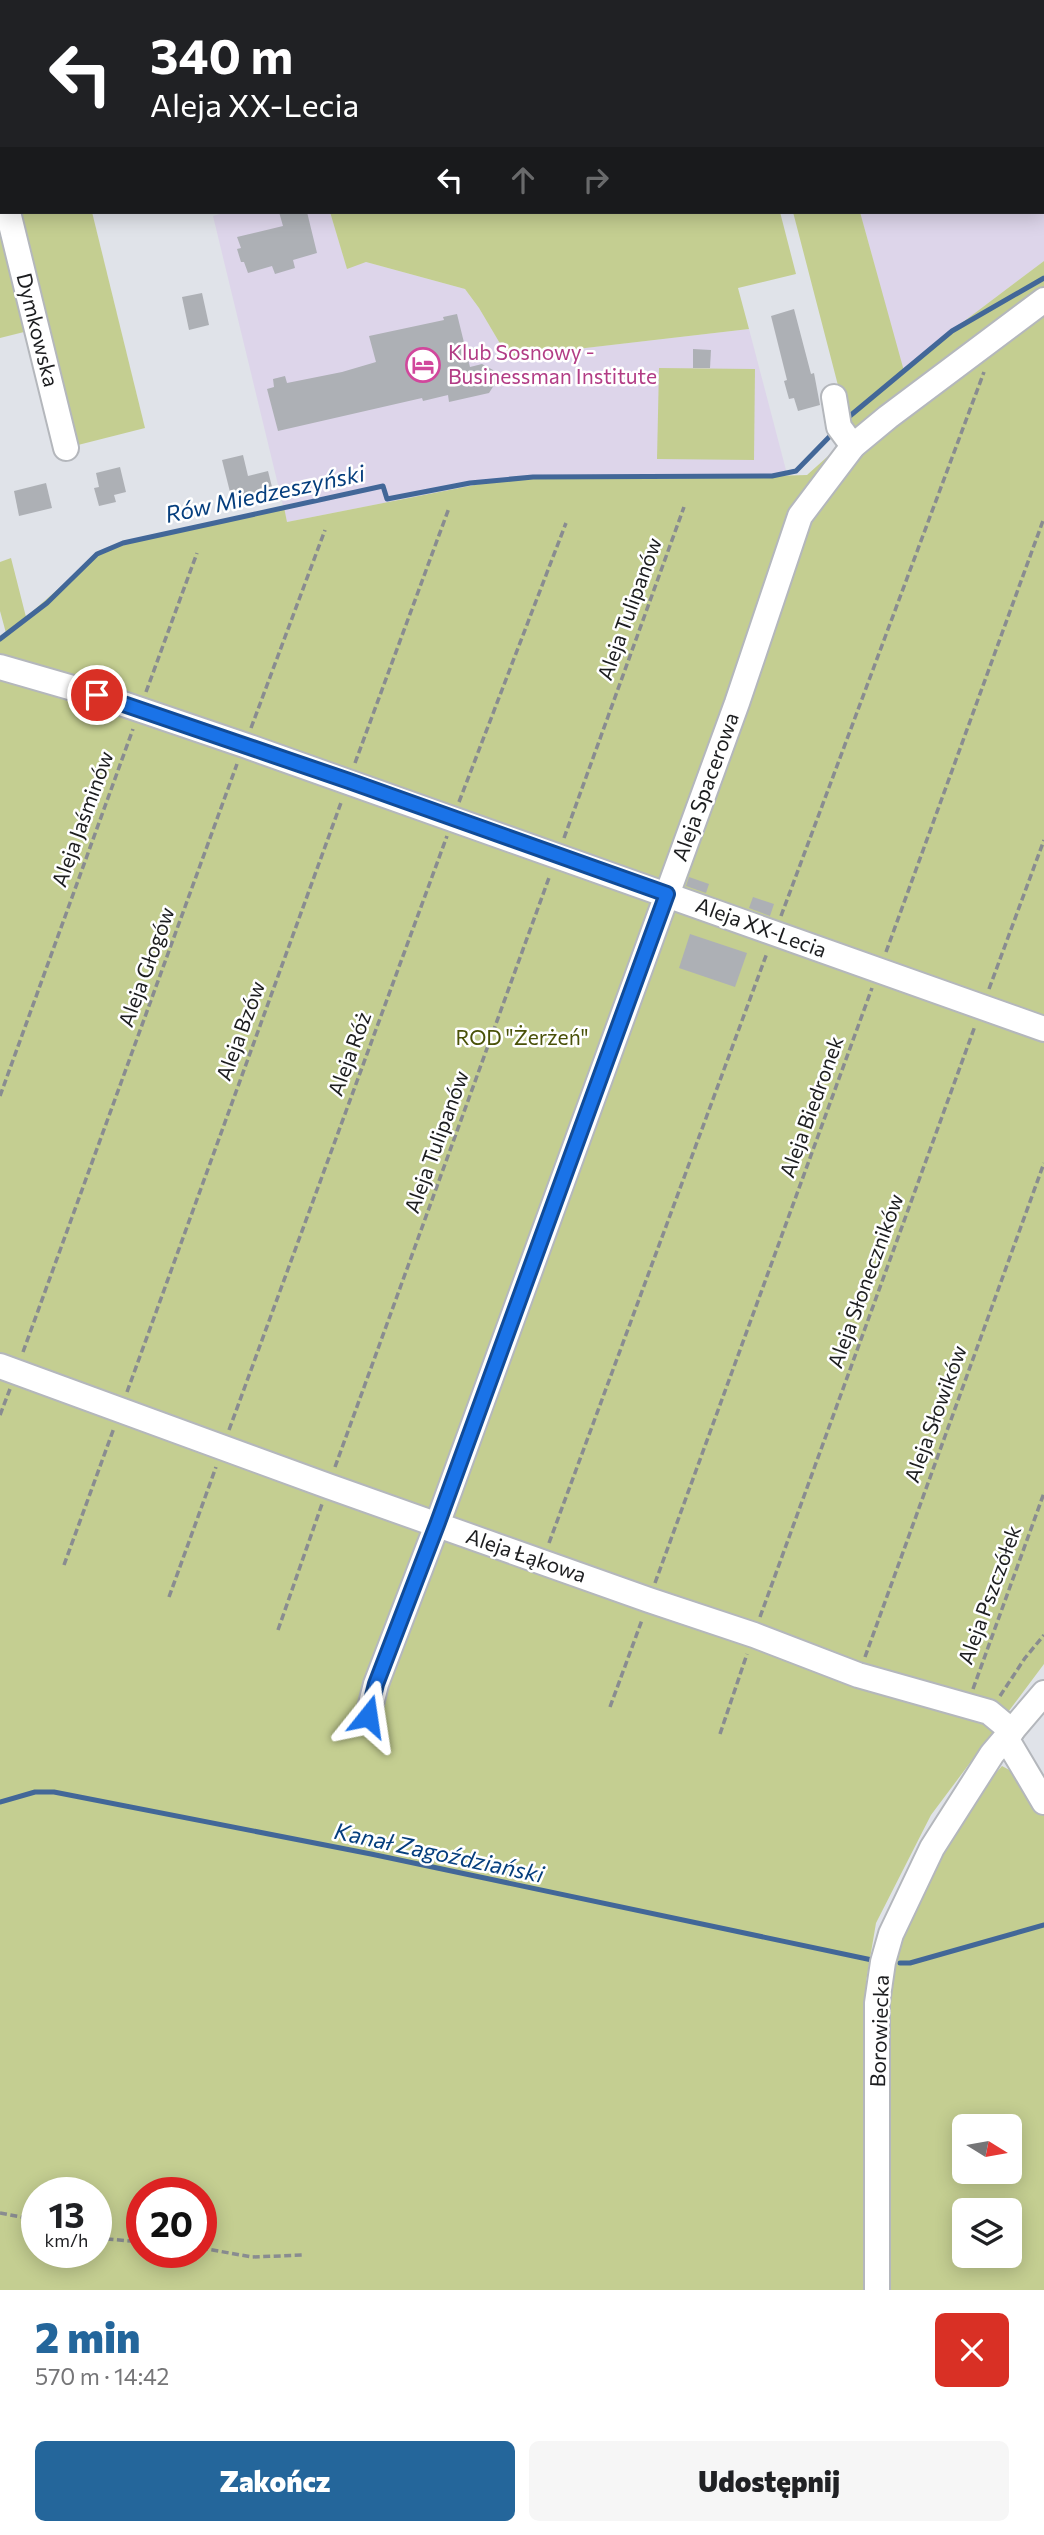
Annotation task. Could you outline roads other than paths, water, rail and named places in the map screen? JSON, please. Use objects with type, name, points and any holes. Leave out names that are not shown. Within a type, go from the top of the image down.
[{"type":"street","name":"Dymkowska","points":[[8,214],[66,449]]},
{"type":"street","name":"Aleja Spacerowa","points":[[368,1716],[376,1684],[437,1525],[737,703],[800,516],[853,446],[888,416],[1044,300]]},
{"type":"street","points":[[834,397],[839,427],[853,446]]},
{"type":"street","name":"Aleja XX-Lecia","points":[[0,667],[97,695],[349,781],[1044,1029]]},
{"type":"street","name":"Aleja Łąkowa","points":[[8,1369],[437,1525],[754,1635],[858,1675],[978,1710],[1009,1734],[1044,1802]]},
{"type":"street","name":"Borowiecka","points":[[877,2290],[877,2003],[883,1962],[891,1934],[932,1848],[992,1754],[1044,1693]]},
{"type":"waterway","name":"Rów Miedzeszyński","points":[[845,420],[952,331],[1044,278]]},
{"type":"waterway","name":"Rów Miedzeszyński","points":[[0,639],[47,603],[97,554],[123,543],[383,486],[387,499],[470,483],[533,477],[772,476],[796,471],[834,432]]},
{"type":"waterway","name":"Kanał Zagoździański","points":[[0,1802],[35,1792],[54,1792],[371,1854],[872,1960]]},
{"type":"waterway","name":"Kanał Zagoździański","points":[[900,1963],[910,1963],[1044,1925]]},
{"type":"place","name":"Klub Sosnowy - Businessman Institute","points":[[423,365]]},
{"type":"park label","name":"ROD \"Żerżeń\"","points":[[522,1038]]}]
